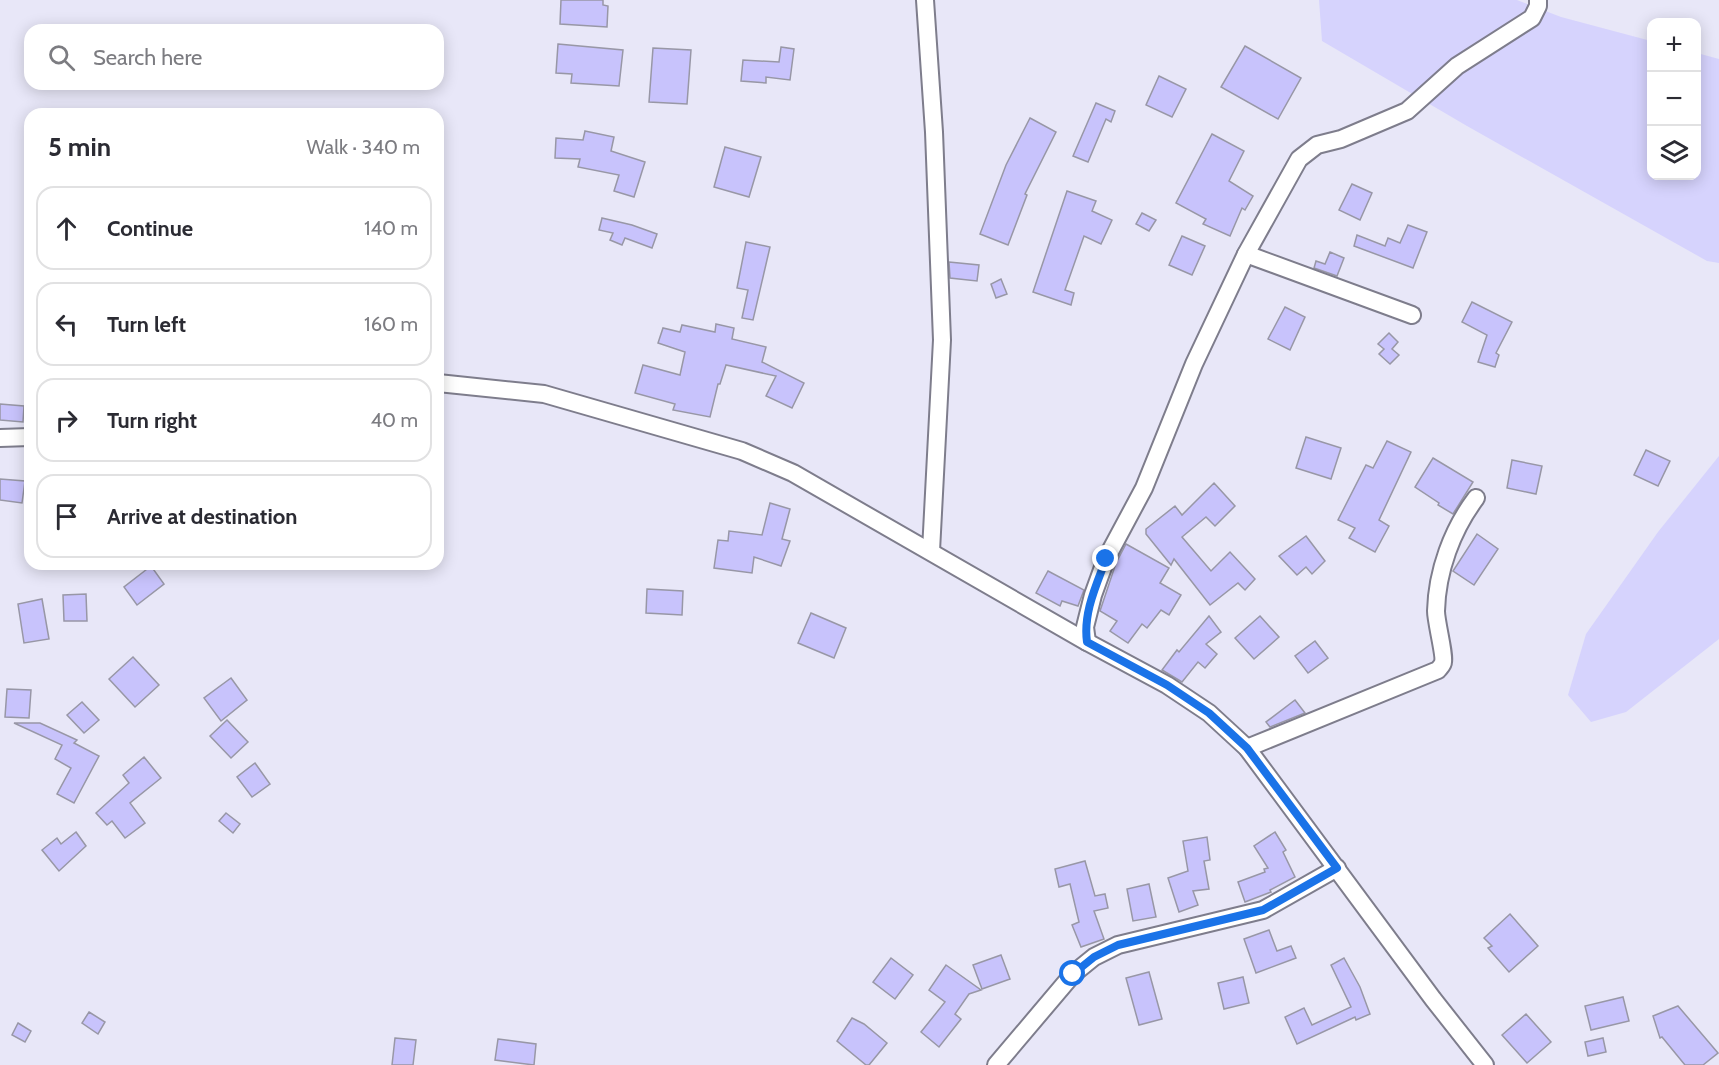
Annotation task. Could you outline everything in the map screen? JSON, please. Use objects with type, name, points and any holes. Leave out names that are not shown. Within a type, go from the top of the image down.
[{"type":"street","points":[[925,0],[934,132],[942,340],[931,551]]},
{"type":"street","points":[[1087,642],[1085,627],[1093,594],[1106,559],[1144,488],[1194,364],[1246,254],[1299,159],[1317,145],[1341,139],[1407,111],[1457,66],[1532,18],[1538,6],[1538,0]]},
{"type":"street","points":[[1246,254],[1412,315]]},
{"type":"street","points":[[444,384],[544,394],[742,451],[793,473],[1087,642],[1176,690],[1209,713],[1247,748],[1433,999],[1485,1065]]},
{"type":"street","points":[[0,438],[24,437]]},
{"type":"street","points":[[1247,748],[1438,670],[1443,662],[1436,610],[1441,577],[1450,543],[1461,518],[1476,498]]},
{"type":"street","points":[[996,1065],[1073,974],[1094,957],[1118,945],[1263,910],[1337,868]]},
{"type":"shaded area","points":[[1319,0],[1517,0],[1561,17],[1647,40],[1647,180],[1701,180],[1701,54],[1719,59],[1719,263],[1707,261],[1467,126],[1322,41]]},
{"type":"shaded area","points":[[1719,456],[1719,639],[1626,712],[1591,722],[1568,695],[1586,634],[1658,532]]},
{"type":"building","points":[[561,0],[603,0],[603,5],[608,6],[607,27],[560,24]]},
{"type":"building","points":[[558,44],[623,50],[619,86],[571,83],[572,74],[556,73]]},
{"type":"building","points":[[1245,46],[1301,78],[1278,119],[1221,87]]},
{"type":"building","points":[[781,47],[794,49],[790,80],[766,77],[766,83],[741,81],[743,60],[779,62]]},
{"type":"building","points":[[653,48],[691,50],[687,104],[649,102]]},
{"type":"building","points":[[1159,76],[1186,89],[1172,117],[1146,105]]},
{"type":"building","points":[[1096,103],[1115,111],[1111,122],[1106,119],[1088,162],[1073,156]]},
{"type":"building","points":[[1030,118],[1056,132],[1025,194],[1027,195],[1008,245],[980,234],[1006,165]]},
{"type":"building","points":[[585,131],[614,137],[611,151],[645,162],[634,197],[614,191],[619,175],[578,167],[580,159],[555,158],[556,138],[583,140]]},
{"type":"building","points":[[1212,134],[1244,151],[1229,181],[1253,196],[1245,210],[1242,208],[1230,236],[1203,224],[1206,219],[1176,203]]},
{"type":"building","points":[[725,147],[761,157],[749,197],[714,187]]},
{"type":"building","points":[[1352,184],[1372,193],[1360,220],[1339,210]]},
{"type":"building","points":[[1067,191],[1096,201],[1092,211],[1112,220],[1101,244],[1084,236],[1065,290],[1074,293],[1071,305],[1033,292]]},
{"type":"building","points":[[1142,213],[1156,220],[1149,231],[1136,224]]},
{"type":"building","points":[[602,218],[657,234],[652,248],[625,238],[622,245],[610,240],[613,233],[599,230]]},
{"type":"building","points":[[1408,225],[1427,232],[1413,268],[1354,246],[1357,235],[1385,246],[1388,238],[1400,243]]},
{"type":"building","points":[[1182,236],[1205,246],[1192,275],[1169,265]]},
{"type":"building","points":[[746,242],[770,247],[753,320],[742,318],[748,290],[737,288]]},
{"type":"building","points":[[1330,252],[1344,258],[1337,276],[1314,268],[1316,261],[1325,264]]},
{"type":"building","points":[[949,262],[979,265],[977,281],[950,278]]},
{"type":"building","points":[[1001,279],[1007,294],[996,298],[991,284]]},
{"type":"building","points":[[1472,302],[1512,322],[1496,353],[1499,355],[1495,367],[1478,362],[1487,335],[1462,322]]},
{"type":"building","points":[[1285,307],[1305,317],[1290,350],[1268,339]]},
{"type":"building","points":[[716,324],[734,328],[732,339],[766,347],[762,362],[804,383],[792,408],[766,396],[776,376],[726,365],[720,384],[718,384],[710,417],[673,410],[675,404],[635,393],[643,365],[680,375],[685,352],[658,343],[663,328],[680,332],[682,325],[715,332]]},
{"type":"building","points":[[1389,333],[1398,342],[1392,349],[1399,355],[1390,364],[1379,354],[1384,349],[1378,344]]},
{"type":"building","points":[[0,404],[24,406],[23,422],[0,420]]},
{"type":"building","points":[[1306,437],[1341,448],[1331,479],[1296,468]]},
{"type":"building","points":[[1387,441],[1411,452],[1379,520],[1389,526],[1375,552],[1349,538],[1355,528],[1338,520],[1366,465],[1373,468]]},
{"type":"building","points":[[1646,450],[1670,461],[1658,486],[1634,475]]},
{"type":"building","points":[[1433,458],[1473,482],[1453,514],[1415,487]]},
{"type":"building","points":[[1512,460],[1542,466],[1536,494],[1507,488]]},
{"type":"building","points":[[0,479],[24,481],[22,503],[0,500]]},
{"type":"building","points":[[1214,483],[1235,506],[1215,526],[1206,517],[1182,537],[1211,571],[1230,552],[1255,579],[1245,590],[1238,583],[1210,605],[1174,559],[1171,565],[1146,534],[1146,529],[1175,506],[1182,515]]},
{"type":"building","points":[[770,503],[790,509],[782,539],[790,541],[781,566],[754,557],[752,573],[714,568],[718,540],[728,541],[729,531],[762,535]]},
{"type":"building","points":[[1477,534],[1498,549],[1474,585],[1453,571]]},
{"type":"building","points":[[1306,536],[1325,561],[1312,574],[1306,567],[1297,575],[1279,556]]},
{"type":"building","points":[[1126,544],[1169,568],[1160,583],[1181,595],[1169,615],[1161,610],[1147,628],[1142,624],[1128,643],[1110,631],[1117,621],[1100,611],[1116,563]]},
{"type":"building","points":[[146,570],[154,570],[164,584],[137,605],[124,587]]},
{"type":"building","points":[[1048,571],[1084,590],[1078,606],[1062,601],[1060,606],[1036,593]]},
{"type":"building","points":[[647,589],[683,591],[682,615],[646,613]]},
{"type":"building","points":[[86,594],[87,621],[64,621],[63,595]]},
{"type":"building","points":[[42,599],[49,639],[24,643],[18,604]]},
{"type":"building","points":[[811,613],[846,628],[834,658],[798,643]]},
{"type":"building","points":[[1209,616],[1221,632],[1206,644],[1217,654],[1205,668],[1198,662],[1182,682],[1162,670],[1177,650],[1179,652]]},
{"type":"building","points":[[1260,616],[1279,637],[1254,659],[1235,638]]},
{"type":"building","points":[[1315,641],[1328,658],[1308,673],[1295,656]]},
{"type":"building","points":[[133,657],[159,685],[135,707],[109,679]]},
{"type":"building","points":[[231,678],[247,700],[221,721],[204,698]]},
{"type":"building","points":[[7,689],[31,690],[29,718],[5,717]]},
{"type":"building","points":[[1295,700],[1305,713],[1270,727],[1266,722]]},
{"type":"building","points":[[82,702],[99,720],[84,733],[67,715]]},
{"type":"building","points":[[227,720],[248,742],[231,758],[210,736]]},
{"type":"building","points":[[14,723],[40,723],[77,740],[74,743],[99,756],[74,803],[57,794],[71,768],[55,759],[62,745]]},
{"type":"building","points":[[144,757],[161,778],[130,803],[145,823],[125,838],[112,821],[107,825],[96,813],[129,783],[123,775]]},
{"type":"building","points":[[255,763],[270,784],[252,797],[237,777]]},
{"type":"building","points":[[226,813],[240,824],[233,833],[219,821]]},
{"type":"building","points":[[76,832],[86,846],[59,871],[42,850],[57,838],[61,844]]},
{"type":"building","points":[[1275,832],[1286,850],[1283,852],[1295,877],[1270,890],[1271,892],[1245,902],[1238,882],[1265,872],[1264,869],[1268,868],[1254,846]]},
{"type":"building","points":[[1207,837],[1210,860],[1204,861],[1209,889],[1193,891],[1198,905],[1179,912],[1168,878],[1188,871],[1183,841]]},
{"type":"building","points":[[1085,861],[1095,896],[1105,894],[1108,908],[1094,911],[1104,939],[1081,947],[1072,925],[1079,922],[1070,884],[1059,887],[1055,869]]},
{"type":"building","points":[[1149,884],[1156,917],[1133,921],[1127,889]]},
{"type":"building","points":[[1510,914],[1538,946],[1509,972],[1488,948],[1492,946],[1484,938]]},
{"type":"building","points":[[1269,930],[1277,951],[1291,946],[1296,958],[1256,973],[1244,939]]},
{"type":"building","points":[[1001,955],[1010,979],[982,989],[973,965]]},
{"type":"building","points":[[891,958],[913,975],[895,999],[873,982]]},
{"type":"building","points":[[1344,958],[1360,987],[1370,1014],[1356,1020],[1355,1017],[1297,1044],[1285,1017],[1304,1008],[1312,1025],[1351,1007],[1331,965]]},
{"type":"building","points":[[946,965],[981,990],[969,994],[955,1014],[961,1019],[939,1047],[921,1032],[945,1002],[929,990]]},
{"type":"building","points":[[1149,972],[1162,1019],[1139,1025],[1126,978]]},
{"type":"building","points":[[1243,977],[1249,1003],[1224,1009],[1218,983]]},
{"type":"building","points":[[1623,997],[1629,1021],[1591,1030],[1585,1006]]},
{"type":"building","points":[[1678,1006],[1718,1053],[1703,1065],[1685,1065],[1662,1037],[1660,1038],[1653,1016]]},
{"type":"building","points":[[89,1012],[105,1022],[98,1034],[82,1023]]},
{"type":"building","points":[[1526,1014],[1551,1042],[1527,1063],[1502,1035]]},
{"type":"building","points":[[852,1018],[864,1024],[887,1043],[869,1065],[837,1041]]},
{"type":"building","points":[[18,1023],[31,1031],[25,1042],[12,1035]]},
{"type":"building","points":[[395,1038],[416,1040],[413,1065],[392,1065]]},
{"type":"building","points":[[1603,1038],[1606,1052],[1588,1056],[1585,1042]]},
{"type":"building","points":[[498,1039],[536,1044],[534,1065],[495,1060]]},
{"type":"route","points":[[1073,974],[1094,957],[1118,945],[1263,910],[1337,868],[1247,748],[1209,713],[1167,685],[1087,642],[1085,627],[1093,594],[1106,559]]}]
